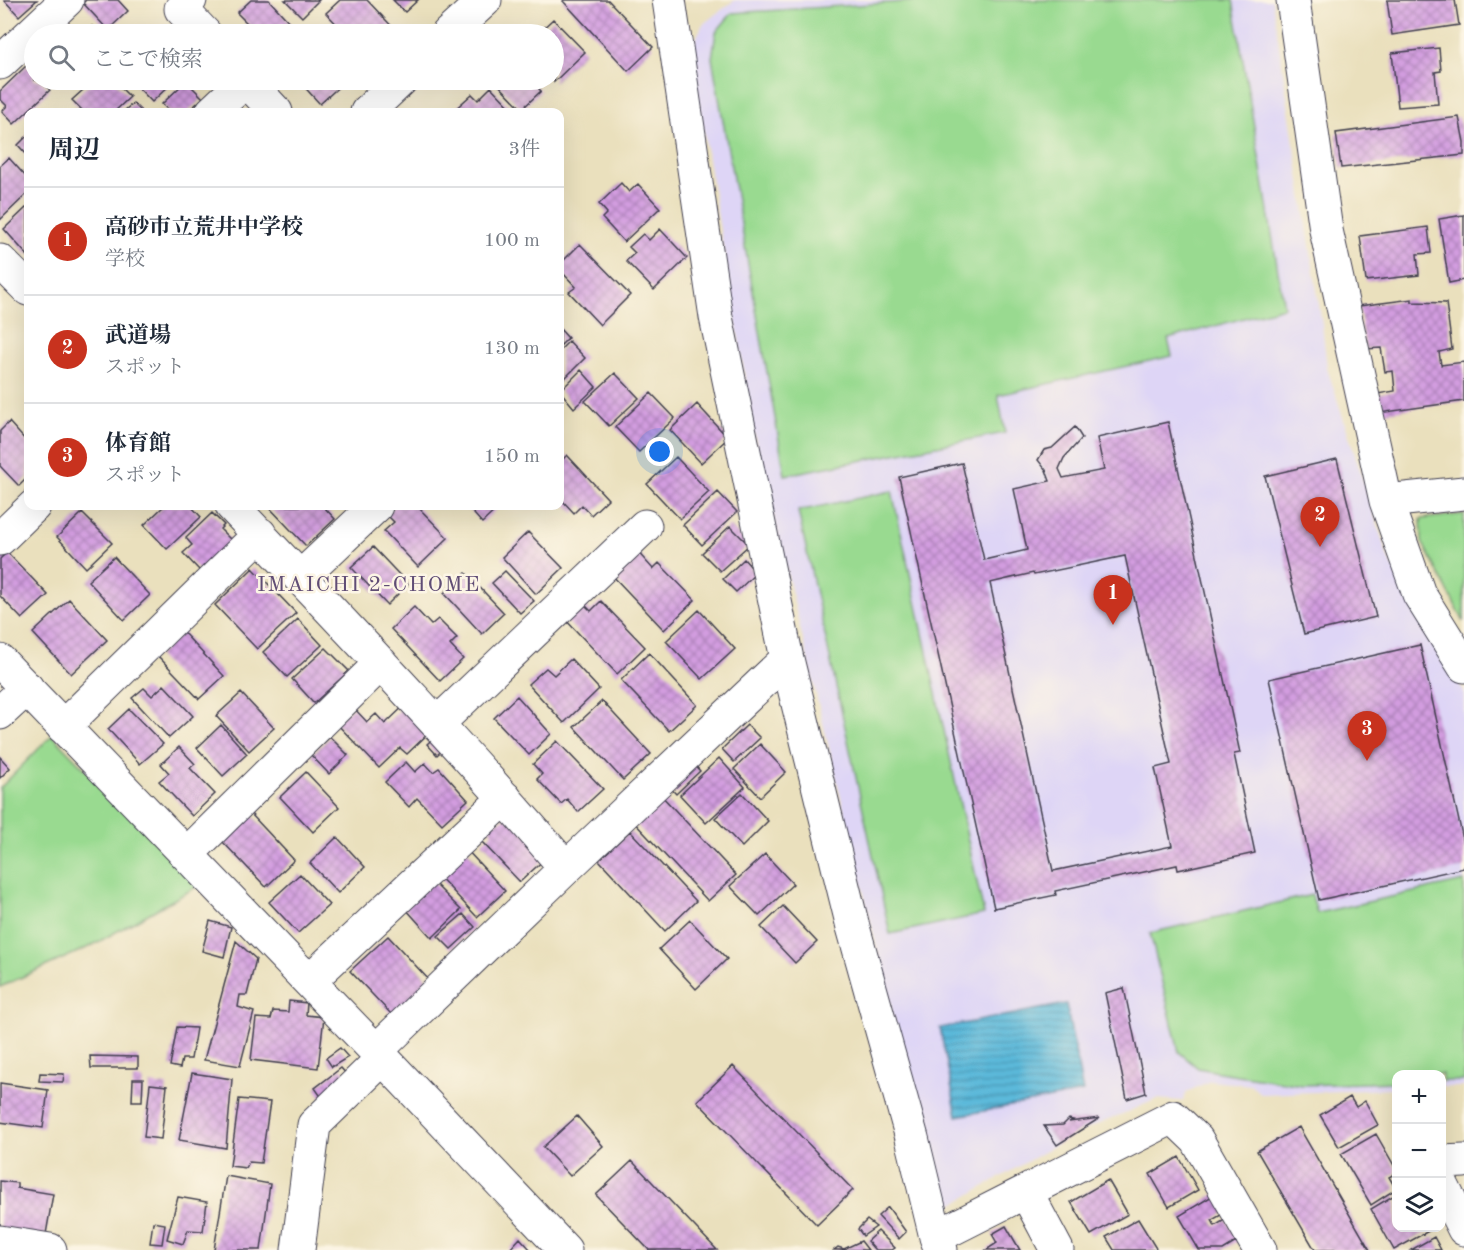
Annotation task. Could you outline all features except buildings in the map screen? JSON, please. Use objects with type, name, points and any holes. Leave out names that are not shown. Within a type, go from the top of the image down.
[{"type":"street","points":[[41,24],[67,0]]},
{"type":"street","points":[[190,0],[181,9],[195,24]]},
{"type":"street","points":[[459,24],[484,0]]},
{"type":"street","points":[[669,0],[716,317],[787,658],[853,927],[939,1244],[1026,1192],[1173,1117],[1197,1140],[1260,1250]]},
{"type":"street","points":[[1293,0],[1326,230],[1386,501],[1419,594],[1464,666]]},
{"type":"street","points":[[0,63],[24,40]]},
{"type":"street","points":[[216,108],[235,90]]},
{"type":"street","points":[[255,90],[272,108]]},
{"type":"street","points":[[371,108],[390,90]]},
{"type":"street","points":[[1386,501],[1464,493]]},
{"type":"street","points":[[0,539],[30,510]]},
{"type":"street","points":[[236,510],[381,663],[566,868]]},
{"type":"street","points":[[300,578],[372,510]]},
{"type":"street","points":[[437,724],[645,526]]},
{"type":"street","points":[[63,727],[260,534]]},
{"type":"street","points":[[298,1250],[314,1125],[380,1054],[566,868],[787,658]]},
{"type":"street","points":[[0,661],[380,1054],[565,1250]]},
{"type":"street","points":[[187,854],[381,663]]},
{"type":"street","points":[[0,713],[27,688]]},
{"type":"street","points":[[309,981],[505,798]]},
{"type":"street","points":[[1446,1162],[1464,1161]]},
{"type":"street","points":[[1026,1192],[1057,1250]]},
{"type":"street","points":[[1446,1193],[1464,1228]]},
{"type":"street","points":[[0,1242],[50,1250]]},
{"type":"shaded area","points":[[735,0],[1272,0],[1327,368],[1388,558],[1464,692],[1464,1087],[1446,1087],[1446,1070],[1392,1070],[1392,1089],[1262,1094],[1250,1085],[1210,1081],[1187,1092],[1183,1101],[1157,1099],[1073,1135],[940,1212],[756,443],[690,51],[703,24]]},
{"type":"green space","points":[[933,0],[1233,0],[1284,307],[1168,339],[1172,356],[998,395],[1005,433],[785,475],[712,58],[716,32],[732,13]]},
{"type":"green space","points":[[892,491],[984,914],[890,934],[798,511]]},
{"type":"green space","points":[[1464,514],[1464,622],[1422,542],[1421,519]]},
{"type":"green space","points":[[52,735],[198,886],[91,946],[0,987],[0,788]]},
{"type":"green space","points":[[1464,881],[1464,1081],[1446,1081],[1446,1070],[1392,1070],[1392,1082],[1302,1085],[1198,1068],[1179,1052],[1150,933],[1312,895],[1317,913]]},
{"type":"water","points":[[1066,1004],[1083,1092],[957,1116],[940,1028]]},
{"type":"place","name":"武道場","points":[[1320,547]]},
{"type":"place","name":"高砂市立荒井中学校","points":[[1113,625]]},
{"type":"place","name":"体育館","points":[[1367,761]]},
{"type":"district","name":"IMAICHI 2-CHOME","points":[[369,585]]}]
